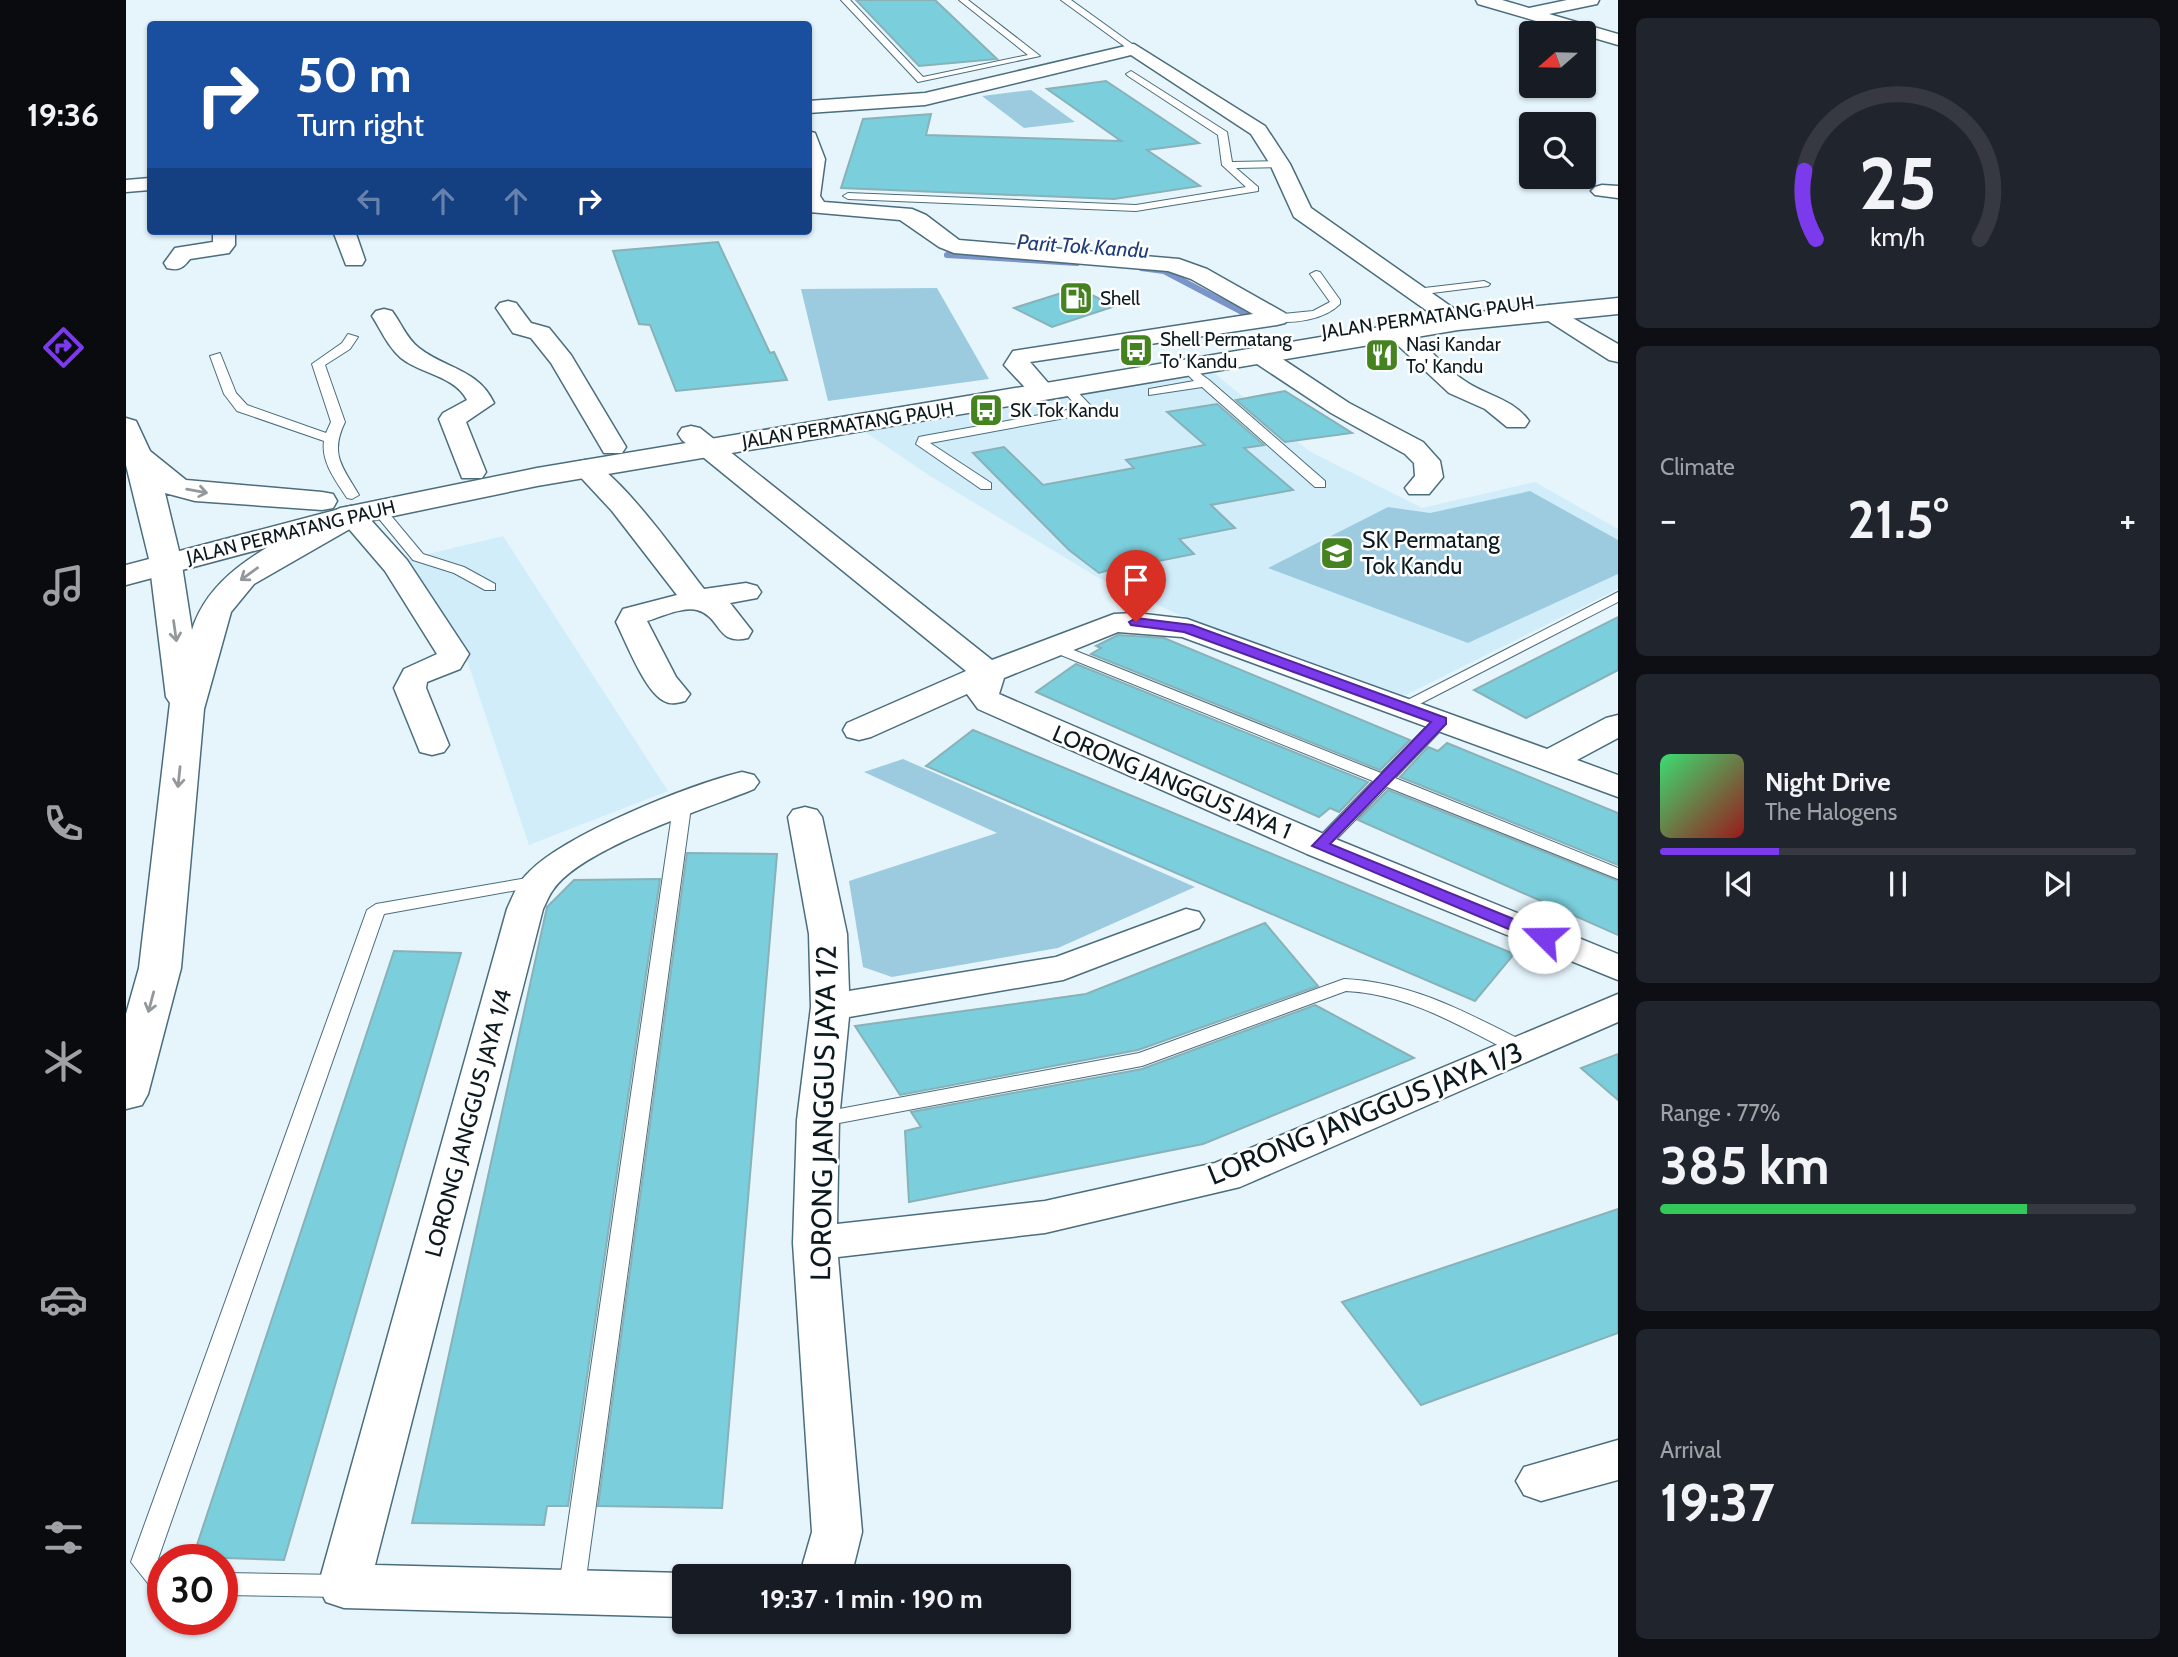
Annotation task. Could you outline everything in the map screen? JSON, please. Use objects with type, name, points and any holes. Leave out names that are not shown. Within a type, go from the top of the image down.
[{"type":"main road","name":"JALAN PERMATANG PAUH","points":[[351,505],[586,468],[699,441],[1046,386],[1451,317],[1618,294]]},
{"type":"main road","name":"JALAN PERMATANG PAUH","points":[[1046,386],[1196,376],[1257,349],[1398,332],[1451,317],[1618,306]]},
{"type":"main road","points":[[126,426],[140,457],[164,555],[186,709]]},
{"type":"main road","name":"JALAN PERMATANG PAUH","points":[[126,575],[164,555],[472,472],[613,447],[699,441]]},
{"type":"main road","points":[[140,457],[175,486],[195,492],[351,505]]},
{"type":"main road","points":[[126,1094],[160,968],[186,709],[215,610],[243,577],[351,505]]},
{"type":"main road","name":"JALAN PERMATANG PAUH","points":[[126,556],[164,555]]},
{"type":"street","points":[[1484,0],[1525,15],[1618,40]]},
{"type":"street","points":[[1525,15],[1591,0]]},
{"type":"street","points":[[812,107],[925,99],[1134,49],[1258,130],[1280,164],[1302,212],[1451,317]]},
{"type":"street","points":[[812,142],[812,182]]},
{"type":"street","points":[[126,186],[147,184]]},
{"type":"street","points":[[812,201],[817,207],[905,214],[922,220],[936,230],[944,242],[954,246],[1171,264],[1199,274],[1277,318]]},
{"type":"street","points":[[175,263],[177,257],[183,254],[221,248],[224,245],[224,235]]},
{"type":"street","points":[[346,235],[355,260]]},
{"type":"street","points":[[508,308],[522,328],[540,333],[562,360],[613,447]]},
{"type":"street","points":[[1550,312],[1618,355]]},
{"type":"street","points":[[384,316],[407,351],[458,378],[480,397],[481,404],[477,408],[452,419],[472,472]]},
{"type":"street","points":[[1046,386],[1016,365],[1022,356],[1277,318]]},
{"type":"street","points":[[1230,325],[1257,349],[1340,408],[1414,448],[1427,461],[1429,477],[1419,488]]},
{"type":"street","points":[[1398,332],[1458,388],[1494,404],[1516,421]]},
{"type":"street","points":[[699,441],[989,674]]},
{"type":"street","points":[[586,468],[622,505],[696,599],[718,608],[737,631]]},
{"type":"street","points":[[351,505],[397,566],[453,654],[453,658],[446,665],[419,672],[411,681],[410,688],[432,745]]},
{"type":"street","points":[[674,694],[662,681],[631,622],[634,615],[696,599],[746,592]]},
{"type":"street","points":[[859,730],[1051,646],[1114,623],[1136,622],[1187,628],[1618,787]]},
{"type":"street","name":"LORONG JANGGUS JAYA 1","points":[[989,674],[983,694],[989,702],[1320,846],[1618,968]]},
{"type":"street","points":[[1551,761],[1618,725]]},
{"type":"street","name":"LORONG JANGGUS JAYA 1/4","points":[[344,1586],[525,909],[539,881],[562,862],[588,847],[742,782]]},
{"type":"street","name":"LORONG JANGGUS JAYA 1/2","points":[[805,817],[828,934],[830,1007],[818,1120],[815,1243],[837,1532],[828,1564]]},
{"type":"street","points":[[830,1007],[1063,968],[1186,920]]},
{"type":"street","name":"LORONG JANGGUS JAYA 1/3","points":[[815,1243],[1045,1217],[1225,1175],[1618,1007]]},
{"type":"street","points":[[1541,1481],[1618,1460]]},
{"type":"street","points":[[344,1586],[672,1595]]},
{"type":"lane","points":[[845,0],[921,80],[1035,56],[963,0]]},
{"type":"lane","points":[[1065,0],[1134,49]]},
{"type":"lane","points":[[848,196],[1136,208],[1255,189],[1227,165],[1223,134],[1131,74]]},
{"type":"lane","points":[[1227,165],[1280,164]]},
{"type":"lane","points":[[1277,318],[1317,314],[1331,309],[1336,302],[1316,274]]},
{"type":"lane","points":[[1416,292],[1483,284]]},
{"type":"lane","points":[[352,337],[346,346],[318,364],[338,422],[329,438],[328,453],[351,505],[418,557],[459,570],[490,587]]},
{"type":"lane","points":[[216,356],[230,394],[242,408],[329,438]]},
{"type":"lane","points":[[1154,392],[1196,376],[1320,484]]},
{"type":"lane","points":[[986,486],[923,444],[924,440],[1087,410],[1046,386]]},
{"type":"lane","points":[[1402,707],[1618,596]]},
{"type":"lane","points":[[1051,646],[1618,874]]},
{"type":"lane","points":[[1320,846],[1441,721]]},
{"type":"lane","points":[[571,1593],[682,807]]},
{"type":"lane","points":[[150,1544],[376,910],[539,881]]},
{"type":"lane","points":[[818,1120],[1142,1059],[1344,985],[1374,984],[1416,998],[1522,1049]]},
{"type":"lane","points":[[238,1584],[344,1586]]},
{"type":"shaded area","points":[[1031,90],[1075,122],[1024,128],[982,96]]},
{"type":"shaded area","points":[[937,288],[989,379],[828,401],[801,289]]},
{"type":"shaded area","name":"SK Permatang Tok Kandu","points":[[1214,373],[1309,451],[1422,508],[1535,482],[1618,529],[1618,589],[1402,697],[1184,617],[1097,577],[930,476],[865,432]]},
{"type":"shaded area","points":[[1530,491],[1618,540],[1618,574],[1468,643],[1268,568],[1388,507],[1430,513]]},
{"type":"shaded area","points":[[503,536],[668,791],[529,845],[466,657],[403,560]]},
{"type":"shaded area","points":[[903,759],[1195,887],[1058,948],[892,977],[863,967],[849,881],[997,833],[864,772]]},
{"type":"building","points":[[856,0],[935,0],[997,59],[919,66]]},
{"type":"building","points":[[1106,81],[1199,143],[1147,150],[1200,186],[1114,199],[841,188],[863,119],[931,114],[926,135],[1121,141],[1047,89]]},
{"type":"building","points":[[718,242],[770,353],[774,352],[787,380],[676,391],[650,325],[639,324],[613,251]]},
{"type":"building","points":[[1077,288],[1115,306],[1052,327],[1014,308]]},
{"type":"building","points":[[1285,391],[1352,433],[1285,442],[1236,400]]},
{"type":"building","points":[[1217,404],[1264,445],[1244,448],[1293,490],[1211,505],[1235,528],[1179,539],[1194,554],[1159,561],[1156,557],[1099,573],[1069,550],[973,453],[1004,447],[1043,485],[1134,468],[1126,460],[1205,445],[1167,412]]},
{"type":"building","points":[[1618,617],[1618,670],[1526,718],[1474,690]]},
{"type":"building","points":[[1118,635],[1164,638],[1410,740],[1380,770],[1091,654],[1101,648],[1096,646]]},
{"type":"building","points":[[1076,664],[1368,782],[1339,812],[1330,808],[1319,817],[1036,692]]},
{"type":"building","points":[[973,730],[1514,954],[1475,1001],[926,766]]},
{"type":"building","points":[[1447,743],[1618,813],[1618,865],[1400,777],[1428,747],[1438,751]]},
{"type":"building","points":[[1388,790],[1618,881],[1618,935],[1358,820]]},
{"type":"building","points":[[687,853],[777,854],[722,1508],[598,1506]]},
{"type":"building","points":[[660,879],[568,1506],[547,1506],[544,1525],[412,1523],[547,907],[574,880]]},
{"type":"building","points":[[1265,923],[1318,986],[1138,1050],[900,1095],[855,1026],[1086,994]]},
{"type":"building","points":[[394,951],[461,953],[284,1560],[238,1558],[238,1544],[197,1544]]},
{"type":"building","points":[[1315,1005],[1414,1058],[1203,1144],[909,1202],[905,1131],[921,1127],[911,1112],[1142,1069]]},
{"type":"building","points":[[1618,1054],[1618,1100],[1581,1068]]},
{"type":"building","points":[[1618,1209],[1618,1333],[1421,1405],[1342,1302]]},
{"type":"waterway","name":"Parit Tok Kandu","points":[[947,255],[1077,263]]},
{"type":"waterway","name":"Parit Tok Kandu","points":[[1141,268],[1164,271],[1248,315]]},
{"type":"place","name":"Shell","points":[[1076,298]]},
{"type":"place","name":"Shell Permatang To' Kandu","points":[[1136,350]]},
{"type":"place","name":"Nasi Kandar To' Kandu","points":[[1382,355]]},
{"type":"place","name":"SK Tok Kandu","points":[[986,410]]},
{"type":"place","name":"SK Permatang Tok Kandu","points":[[1337,553]]},
{"type":"route","points":[[1136,622],[1187,628],[1441,721],[1320,846],[1544,937]]}]
